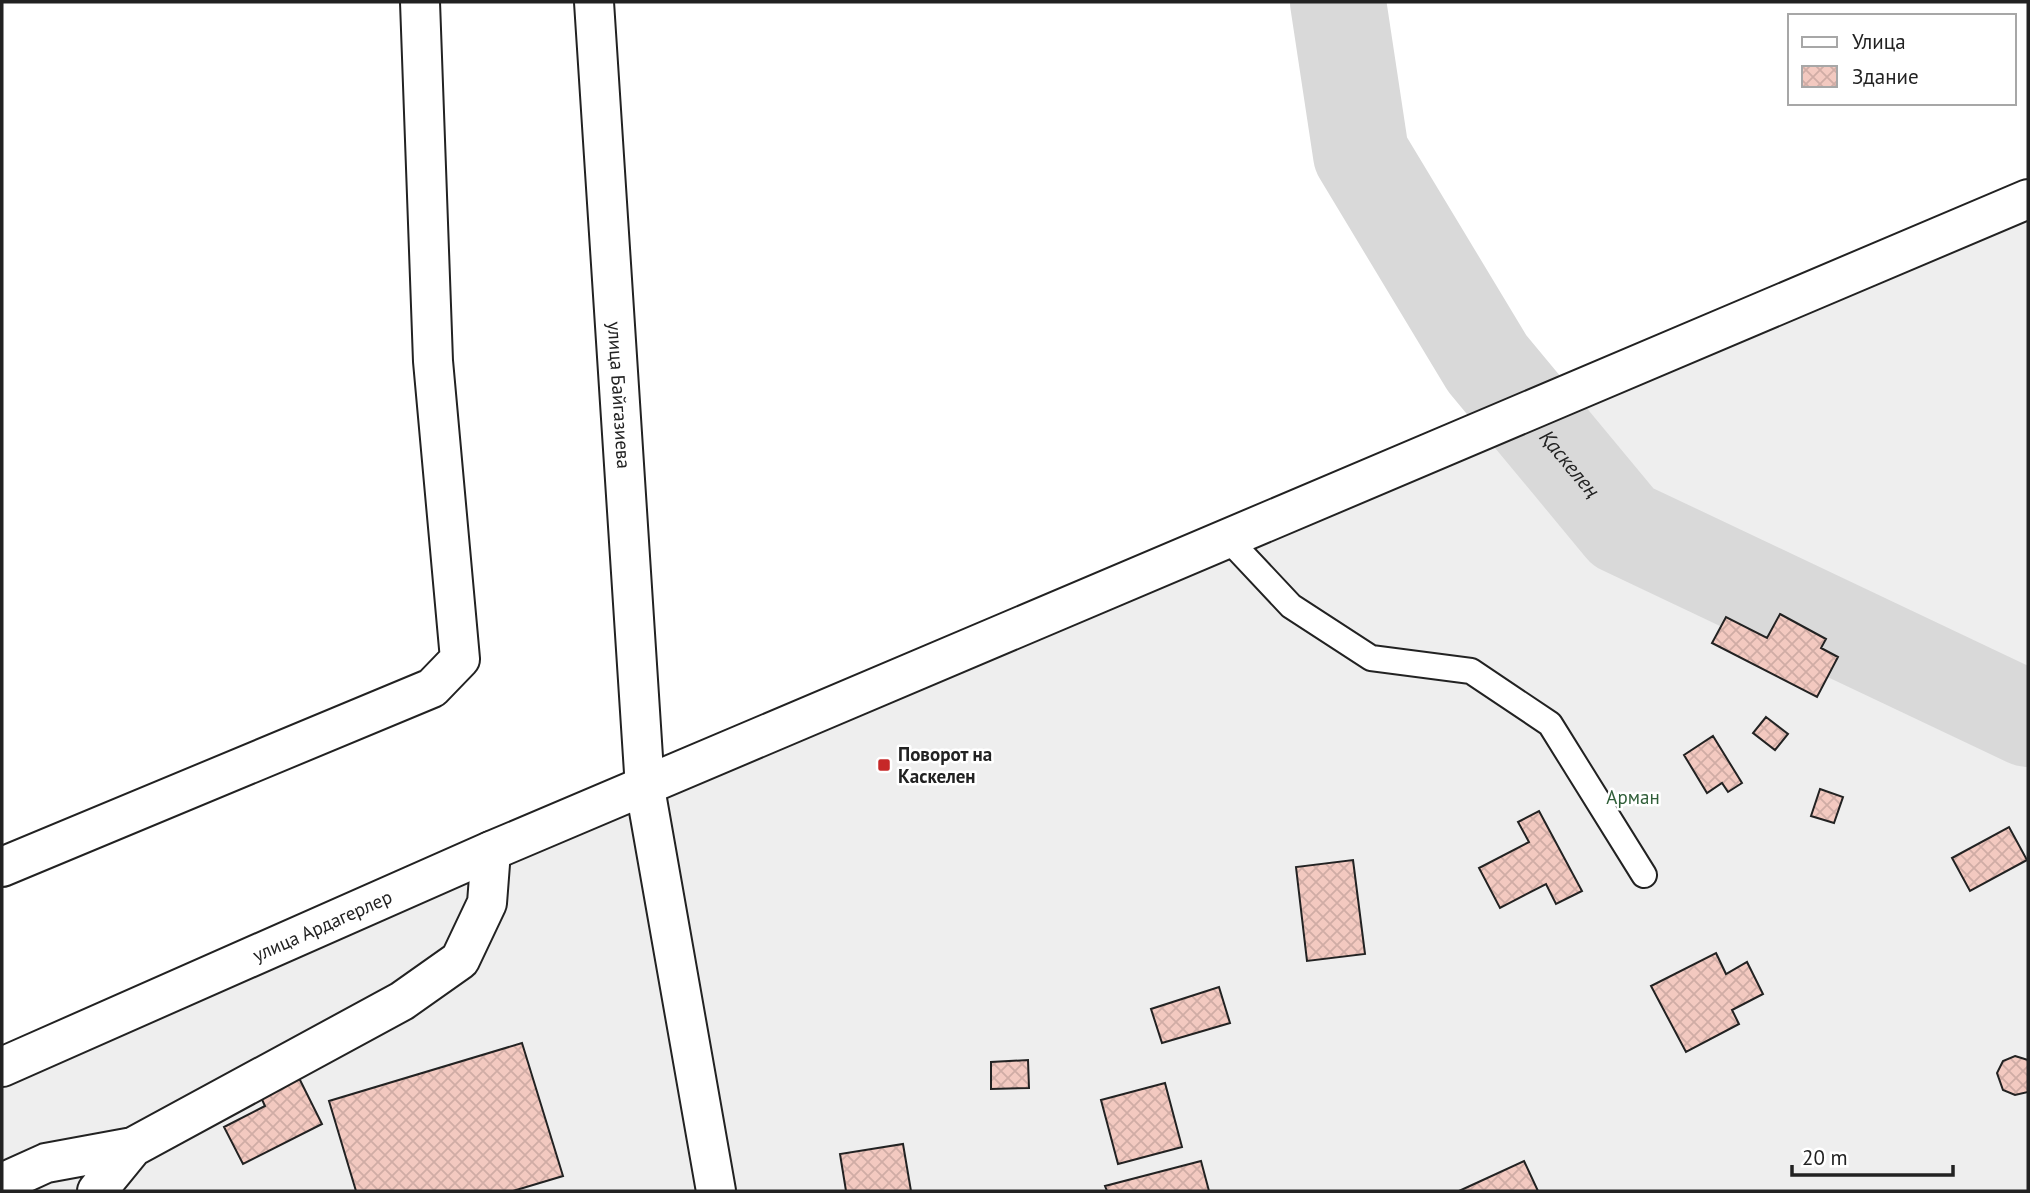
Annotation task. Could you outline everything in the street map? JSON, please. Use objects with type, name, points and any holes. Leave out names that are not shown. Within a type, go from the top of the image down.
[{"type":"main road","points":[[2,867],[432,688],[460,659],[433,360],[420,2]]},
{"type":"main road","name":"улица Байгазиева","points":[[594,2],[645,788],[716,1191]]},
{"type":"main road","name":"улица Ардагерлер","points":[[2,1068],[491,852],[2028,199]]},
{"type":"main road","points":[[2,1183],[46,1163],[133,1147],[402,1001],[460,960],[487,903],[491,852]]},
{"type":"main road","points":[[97,1191],[133,1147]]},
{"type":"lane","points":[[1229,540],[1291,606],[1371,658],[1471,671],[1550,724],[1644,875]]},
{"type":"green space","name":"Арман","points":[[2028,199],[2028,1191],[2,1191],[2,1067]]},
{"type":"building","points":[[1780,614],[1826,639],[1821,648],[1838,657],[1817,697],[1712,643],[1726,617],[1767,638]]},
{"type":"building","points":[[1766,717],[1788,734],[1775,750],[1753,733]]},
{"type":"building","points":[[1713,736],[1742,783],[1728,792],[1722,783],[1707,793],[1684,755]]},
{"type":"building","points":[[1820,789],[1843,797],[1834,823],[1811,816]]},
{"type":"building","points":[[1539,811],[1582,891],[1556,904],[1546,884],[1500,908],[1479,868],[1529,842],[1518,822]]},
{"type":"building","points":[[2009,827],[2027,860],[1970,891],[1952,858]]},
{"type":"building","points":[[1353,860],[1365,954],[1307,961],[1296,867]]},
{"type":"building","points":[[1716,953],[1726,974],[1747,962],[1763,994],[1732,1010],[1739,1024],[1686,1052],[1651,986]]},
{"type":"building","points":[[1219,987],[1230,1023],[1162,1043],[1151,1009]]},
{"type":"building","points":[[522,1043],[563,1176],[513,1191],[356,1191],[329,1101]]},
{"type":"building","points":[[2015,1056],[2028,1060],[2028,1092],[2015,1095],[2003,1090],[1997,1073],[2003,1061]]},
{"type":"building","points":[[1028,1060],[1029,1088],[991,1089],[991,1062]]},
{"type":"building","points":[[297,1074],[322,1124],[243,1164],[224,1127],[265,1106],[259,1093]]},
{"type":"building","points":[[1165,1083],[1182,1147],[1118,1164],[1101,1100]]},
{"type":"building","points":[[903,1144],[911,1191],[846,1191],[840,1154]]},
{"type":"building","points":[[1201,1161],[1209,1191],[1107,1191],[1105,1186]]},
{"type":"building","points":[[1524,1161],[1538,1191],[1459,1191]]},
{"type":"waterway","name":"Қаскелең","points":[[1338,2],[1361,154],[1487,363],[1623,527],[2028,719]]},
{"type":"place","name":"Поворот на Каскелен","points":[[884,765]]}]
